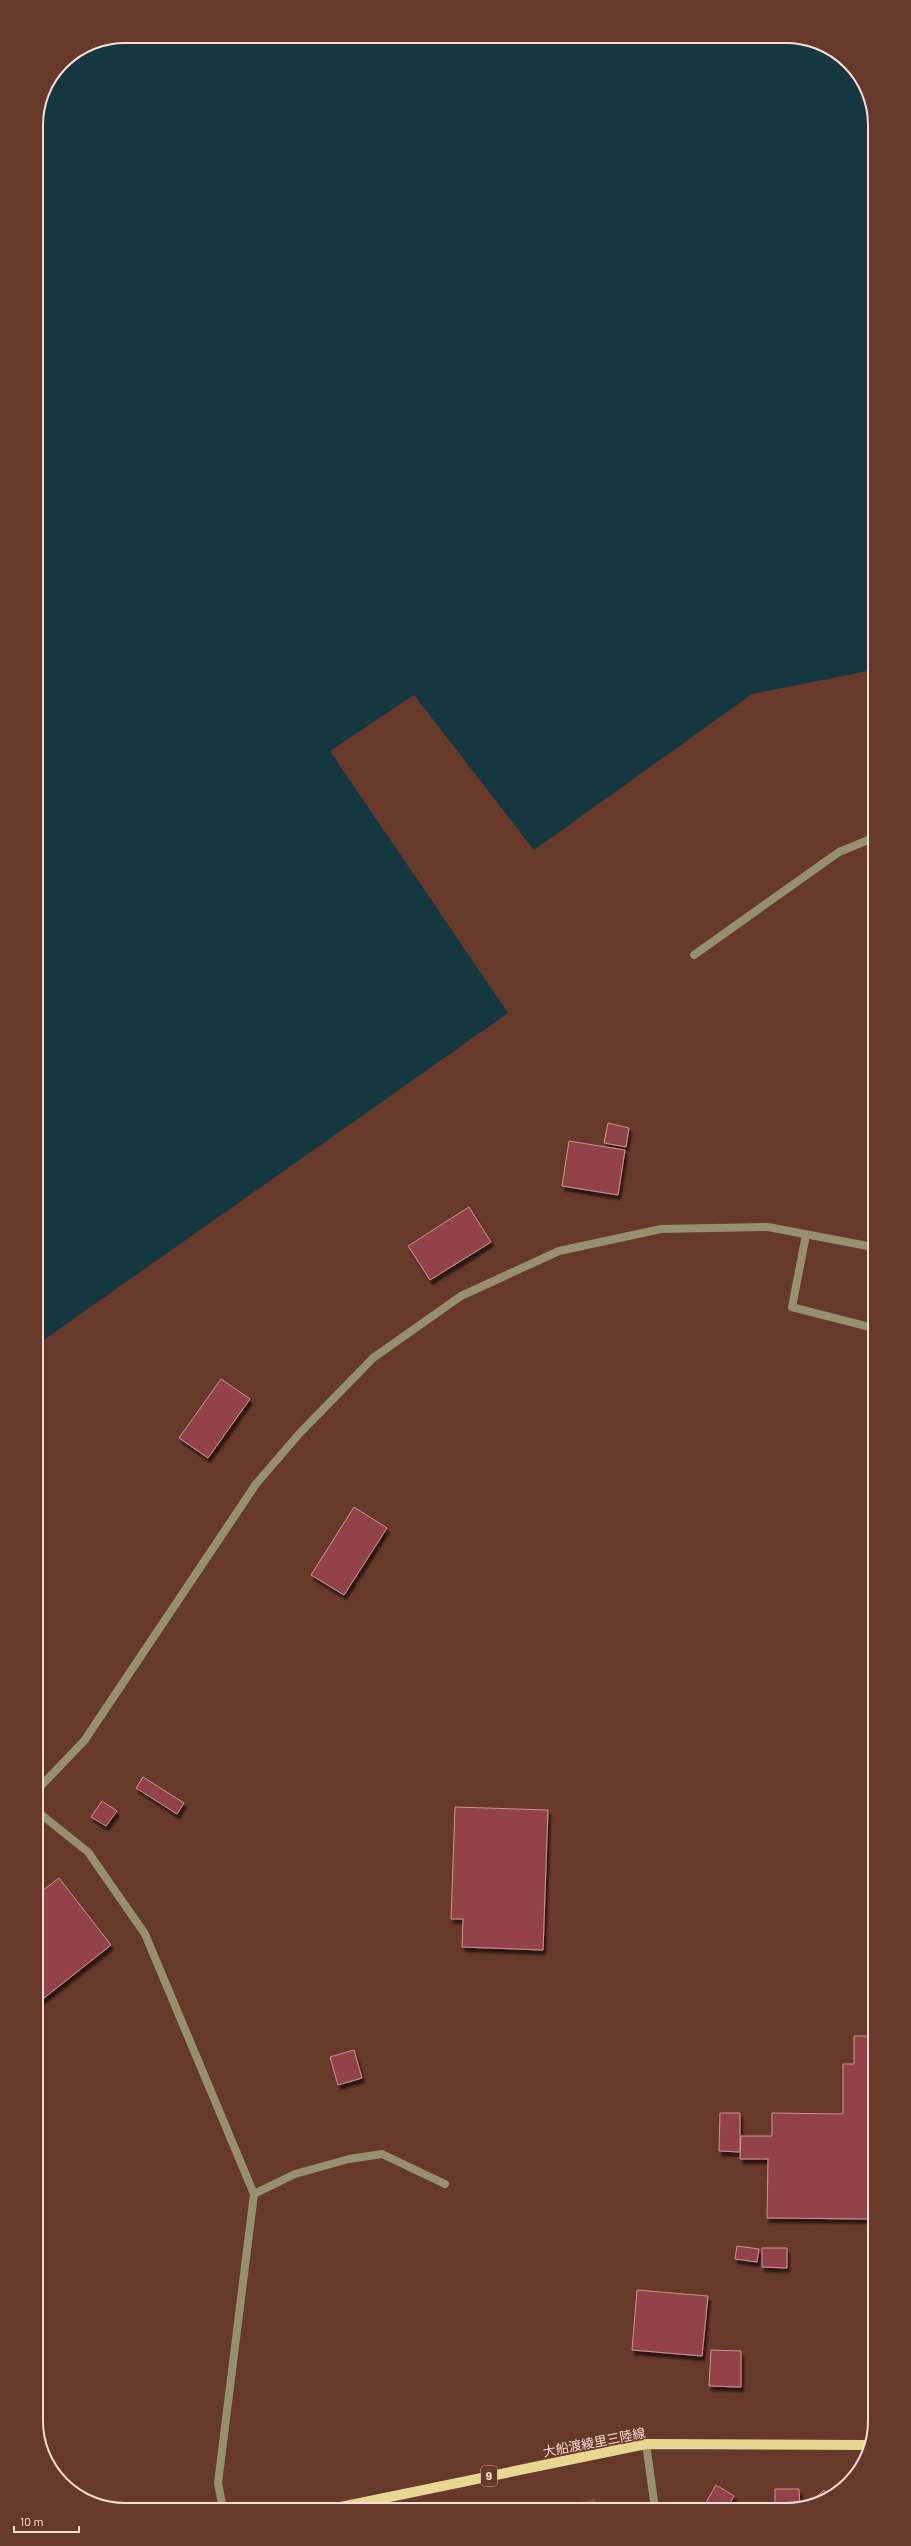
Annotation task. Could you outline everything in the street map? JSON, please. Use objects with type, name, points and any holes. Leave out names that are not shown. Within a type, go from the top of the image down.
[{"type":"main road","name":"大船渡綾里三陸線","points":[[360,2503],[646,2444],[864,2445]]},
{"type":"street","points":[[694,956],[839,852],[868,840]]},
{"type":"street","points":[[43,1784],[84,1741],[256,1484],[298,1434],[373,1358],[461,1296],[559,1251],[661,1229],[768,1228],[868,1246]]},
{"type":"street","points":[[806,1235],[792,1307],[868,1326]]},
{"type":"street","points":[[43,1816],[88,1852],[144,1934],[254,2194],[218,2483],[223,2503]]},
{"type":"street","points":[[254,2194],[295,2174],[349,2159],[382,2154],[445,2184]]},
{"type":"street","points":[[646,2444],[654,2503]]},
{"type":"shaded area","points":[[595,2499],[595,2503],[576,2503]]},
{"type":"water","points":[[126,43],[791,43],[817,49],[836,60],[848,71],[862,94],[868,126],[868,671],[752,694],[534,850],[414,695],[330,751],[508,1013],[43,1340],[43,120],[49,94],[60,75],[71,63],[94,49]]},
{"type":"building","points":[[608,1123],[629,1128],[626,1147],[604,1143]]},
{"type":"building","points":[[569,1141],[625,1150],[618,1195],[562,1186]]},
{"type":"building","points":[[469,1207],[491,1242],[430,1280],[408,1246]]},
{"type":"building","points":[[221,1379],[250,1399],[208,1458],[179,1438]]},
{"type":"building","points":[[354,1507],[387,1528],[344,1595],[311,1575]]},
{"type":"building","points":[[143,1777],[184,1803],[177,1814],[136,1788]]},
{"type":"building","points":[[102,1801],[117,1811],[106,1826],[91,1817]]},
{"type":"building","points":[[455,1807],[548,1810],[543,1950],[462,1947],[463,1919],[451,1919]]},
{"type":"building","points":[[59,1878],[111,1945],[43,1999],[43,1890]]},
{"type":"building","points":[[854,2036],[868,2036],[868,2219],[767,2218],[768,2159],[740,2159],[741,2136],[772,2136],[772,2113],[843,2114],[843,2064],[854,2064]]},
{"type":"building","points":[[354,2050],[362,2078],[338,2085],[330,2057]]},
{"type":"building","points":[[720,2113],[740,2113],[740,2152],[719,2151]]},
{"type":"building","points":[[737,2246],[759,2249],[757,2262],[735,2259]]},
{"type":"building","points":[[762,2248],[787,2248],[787,2268],[762,2267]]},
{"type":"building","points":[[637,2290],[708,2296],[702,2356],[632,2350]]},
{"type":"building","points":[[711,2350],[741,2351],[741,2387],[709,2386]]},
{"type":"building","points":[[716,2485],[734,2496],[730,2503],[706,2503]]},
{"type":"building","points":[[775,2489],[799,2489],[800,2501],[775,2503]]},
{"type":"building","points":[[824,2490],[826,2492],[822,2494],[816,2497]]}]
